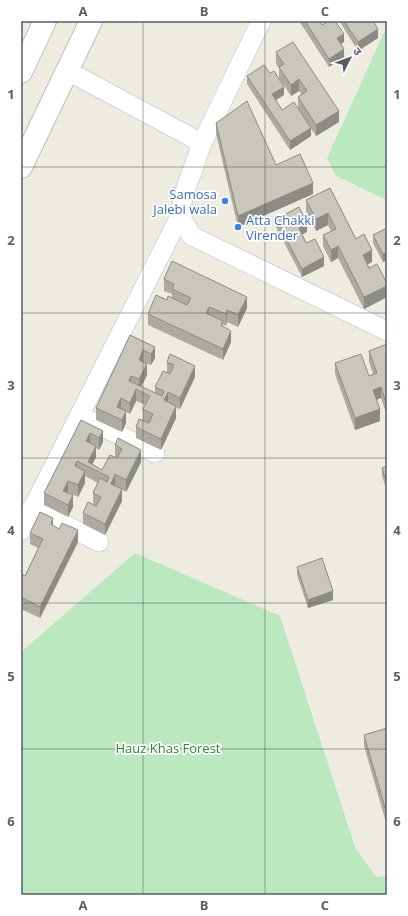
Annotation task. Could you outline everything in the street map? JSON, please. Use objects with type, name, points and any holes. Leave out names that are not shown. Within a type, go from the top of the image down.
[{"type":"main road","points":[[21,72],[45,21]]},
{"type":"main road","points":[[21,167],[90,21]]},
{"type":"street","points":[[21,530],[180,216],[183,196],[202,143],[261,21]]},
{"type":"street","points":[[66,70],[202,143]]},
{"type":"street","points":[[180,216],[192,236],[387,331]]},
{"type":"street","points":[[79,415],[155,453]]},
{"type":"street","points":[[32,508],[99,542]]},
{"type":"green space","points":[[387,26],[387,200],[336,176],[327,158]]},
{"type":"green space","name":"Hauz Khas Forest","points":[[135,553],[280,616],[355,847],[376,877],[387,876],[387,895],[21,895],[21,652]]},
{"type":"building","points":[[305,21],[320,21],[322,25],[329,21],[335,21],[344,34],[337,38],[344,49],[329,59]]},
{"type":"building","points":[[344,21],[373,21],[378,29],[358,42]]},
{"type":"building","points":[[293,42],[339,111],[316,125],[298,97],[307,91],[299,79],[291,85],[279,67],[284,64],[276,52]]},
{"type":"building","points":[[264,65],[270,73],[274,71],[284,87],[272,94],[282,110],[294,102],[311,128],[290,141],[247,76]]},
{"type":"building","points":[[247,101],[276,165],[300,154],[313,183],[238,216],[216,123]]},
{"type":"building","points":[[330,188],[356,239],[364,234],[372,250],[363,255],[369,268],[377,264],[387,283],[387,286],[364,297],[338,246],[331,250],[323,235],[336,229],[328,213],[316,219],[306,200]]},
{"type":"building","points":[[299,207],[307,223],[299,228],[306,243],[315,239],[324,257],[302,269],[276,219]]},
{"type":"building","points":[[387,228],[387,252],[383,254],[373,235]]},
{"type":"building","points":[[172,261],[247,297],[238,315],[227,310],[226,314],[209,307],[206,313],[223,321],[221,325],[231,331],[223,349],[148,314],[156,295],[167,300],[168,296],[187,305],[191,298],[172,289],[174,284],[164,279]]},
{"type":"building","points":[[130,335],[155,347],[151,354],[143,350],[139,360],[147,364],[139,379],[131,376],[129,381],[162,396],[164,391],[155,387],[163,371],[170,374],[174,365],[167,362],[170,354],[195,366],[180,398],[168,392],[164,400],[176,406],[161,439],[136,427],[139,419],[149,423],[153,414],[143,409],[150,396],[136,389],[130,403],[121,398],[117,407],[126,411],[122,420],[96,408]]},
{"type":"building","points":[[387,344],[387,405],[381,387],[373,390],[380,409],[355,418],[335,363],[361,354],[369,376],[377,373],[369,351]]},
{"type":"building","points":[[81,420],[103,431],[99,438],[90,433],[86,441],[96,446],[88,462],[102,470],[110,455],[117,458],[122,449],[115,445],[118,438],[141,450],[126,480],[115,474],[111,484],[122,489],[105,524],[83,513],[88,502],[96,506],[101,497],[93,493],[100,478],[107,482],[109,477],[77,461],[75,466],[85,471],[78,485],[68,481],[63,491],[73,495],[68,505],[44,493]]},
{"type":"building","points":[[387,466],[387,483],[382,468]]},
{"type":"building","points":[[40,512],[53,518],[51,524],[59,529],[62,523],[78,530],[40,607],[21,597],[21,574],[25,576],[43,539],[30,533]]},
{"type":"building","points":[[322,558],[333,591],[308,600],[297,567]]},
{"type":"building","points":[[387,728],[387,814],[364,735]]},
{"type":"place","name":"Samosa Jalebi wala","points":[[225,201]]},
{"type":"place","name":"Atta Chakki Virender","points":[[238,227]]}]
